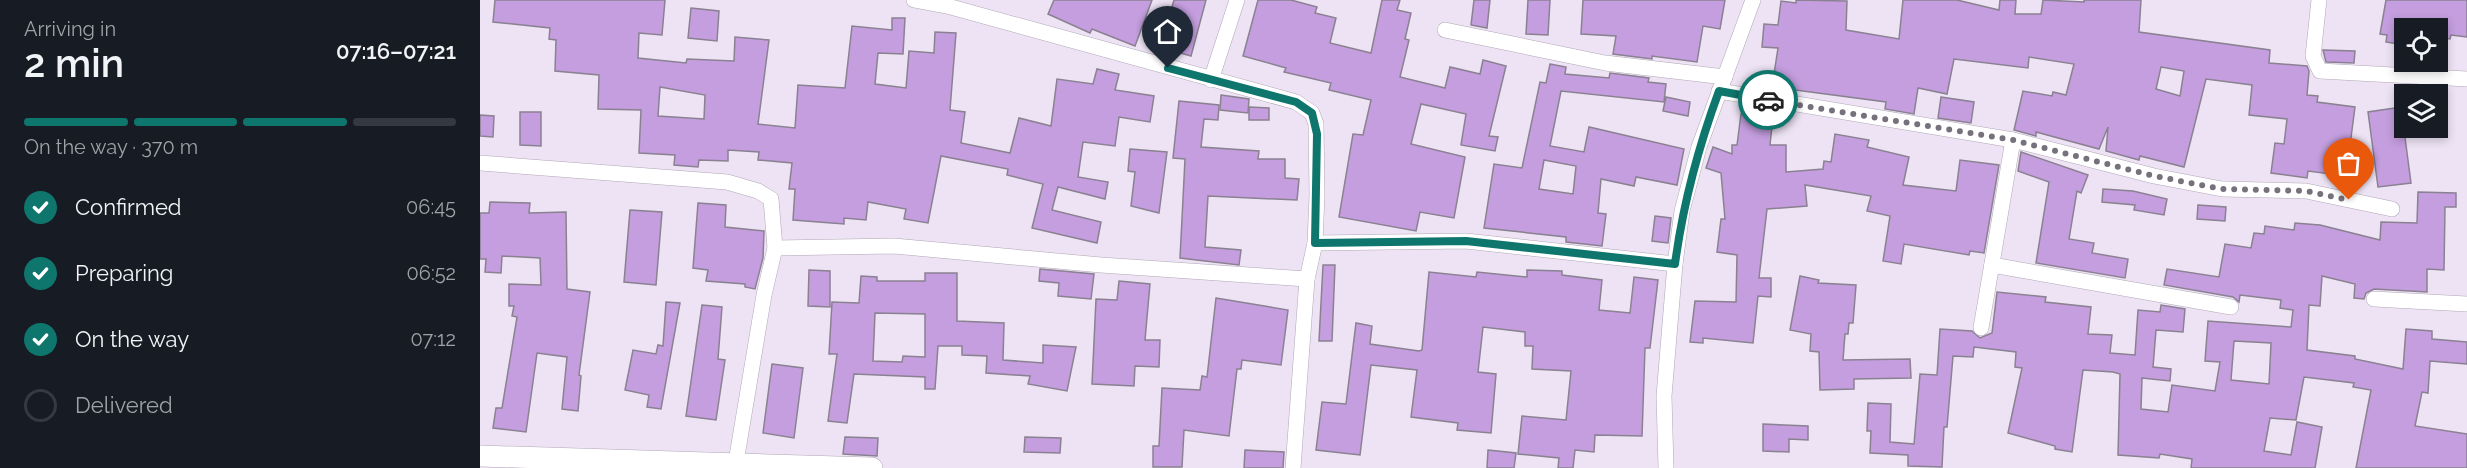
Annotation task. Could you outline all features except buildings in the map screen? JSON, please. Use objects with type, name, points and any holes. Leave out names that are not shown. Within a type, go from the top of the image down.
[{"type":"main road","points":[[480,456],[736,462],[873,468]]},
{"type":"street","points":[[914,0],[951,7],[1296,102],[1312,113],[1317,134],[1315,243],[1307,279],[1293,468]]},
{"type":"street","points":[[1211,80],[1237,0]]},
{"type":"street","points":[[1666,468],[1664,396],[1682,210],[1698,147],[1753,0]]},
{"type":"street","points":[[2319,0],[2313,56],[2320,71],[2467,79]]},
{"type":"street","points":[[1445,30],[1605,63],[2013,140],[2154,176],[2222,189],[2306,191],[2392,209]]},
{"type":"street","points":[[1981,328],[2013,140]]},
{"type":"street","points":[[480,163],[727,182],[758,191],[771,199],[775,248],[764,295],[736,462]]},
{"type":"street","points":[[1315,243],[1466,241],[1675,264]]},
{"type":"street","points":[[775,248],[894,246],[1101,265],[1307,279]]},
{"type":"street","points":[[1992,265],[2231,307]]},
{"type":"street","points":[[2374,299],[2467,304]]},
{"type":"way so far","points":[[1768,100],[2013,140],[2154,176],[2222,189],[2306,191],[2349,200]]},
{"type":"route","points":[[1168,68],[1296,102],[1312,113],[1317,134],[1315,243],[1466,241],[1675,264],[1682,210],[1698,147],[1719,91],[1768,100]]}]
